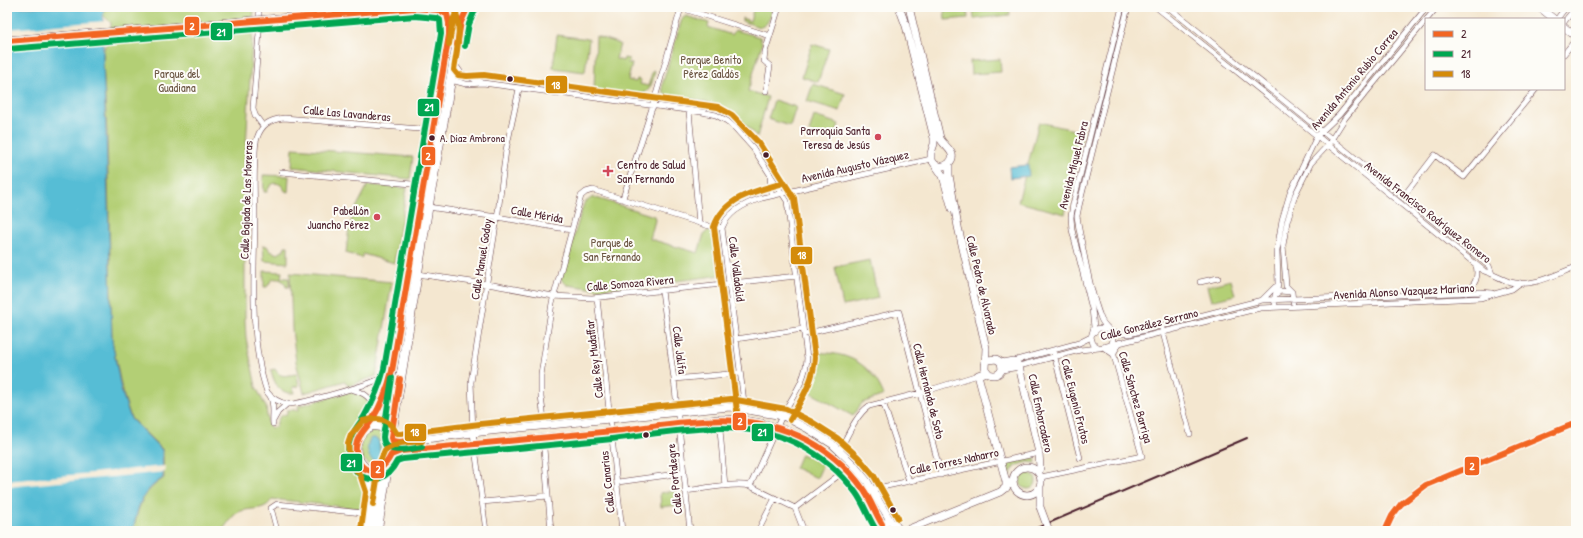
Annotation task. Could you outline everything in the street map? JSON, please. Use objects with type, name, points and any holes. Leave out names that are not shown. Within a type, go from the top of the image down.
[{"type":"highway","points":[[7,35],[353,7]]},
{"type":"highway","points":[[7,41],[415,8],[456,13],[467,8]]},
{"type":"highway","points":[[377,531],[388,464],[391,455],[392,439],[428,207],[461,22],[467,8]]},
{"type":"highway","points":[[369,531],[374,491],[367,470],[360,463],[356,451],[358,439],[386,393],[394,362],[449,35],[449,22],[440,10]]},
{"type":"highway","points":[[449,35],[451,43],[446,72],[451,80]]},
{"type":"highway","points":[[413,242],[418,233],[422,211],[424,208],[428,207]]},
{"type":"highway","points":[[366,428],[376,426],[382,427],[392,439]]},
{"type":"highway","points":[[367,470],[376,471],[384,468],[388,464]]},
{"type":"main road","points":[[900,7],[932,131],[934,144],[931,159],[936,165],[944,166],[949,163],[952,155],[950,150],[940,139],[909,7]]},
{"type":"main road","points":[[1539,7],[1553,18]]},
{"type":"main road","points":[[1565,29],[1576,38]]},
{"type":"main road","points":[[933,150],[937,146],[946,146]]},
{"type":"main road","name":"Calle Pedro de Alvarado","points":[[949,163],[949,175],[958,227],[986,348],[986,372]]},
{"type":"main road","name":"Calle Pedro de Alvarado","points":[[936,165],[943,176],[958,227]]},
{"type":"main road","name":"Calle Pedro de Alvarado","points":[[986,348],[1000,364]]},
{"type":"main road","points":[[985,362],[988,360],[1022,368]]},
{"type":"main road","points":[[1000,364],[1013,361]]},
{"type":"main road","name":"Calle Embarcadero","points":[[1013,361],[1022,368],[1039,453],[1040,475]]},
{"type":"main road","points":[[1000,364],[997,375],[991,375],[986,372],[978,375],[1006,482],[1003,490]]},
{"type":"main road","points":[[392,439],[402,442],[473,433],[730,407],[783,416],[820,435],[840,450],[861,472],[873,489],[891,522],[898,526],[900,531]]},
{"type":"main road","points":[[391,455],[401,451],[475,445],[719,419],[754,421],[777,427],[799,436],[816,445],[836,459],[864,490],[880,528],[891,522]]},
{"type":"main road","points":[[1018,491],[1014,486],[1016,473],[1025,467],[1033,468],[1040,475],[1040,507],[1049,531]]},
{"type":"main road","points":[[904,531],[1003,490],[1014,479]]},
{"type":"main road","points":[[1027,495],[1036,493],[1040,487]]},
{"type":"main road","points":[[1003,490],[1018,491],[1027,495],[1040,507]]},
{"type":"street","name":"Calle Bajada de Las Moreras","points":[[259,7],[259,33],[253,108],[255,115],[263,126],[256,140],[254,170],[255,331],[265,387],[273,404],[273,424],[274,418],[287,404]]},
{"type":"street","points":[[766,91],[770,66],[764,61],[765,52],[779,7]]},
{"type":"street","name":"Avenida Miguel Fabra","points":[[1092,335],[1094,320],[1092,309],[1070,217],[1122,7]]},
{"type":"street","name":"Avenida Miguel Fabra","points":[[1113,334],[1103,323],[1097,306],[1077,216],[1078,206],[1128,7]]},
{"type":"street","name":"Avenida Francisco Rodríguez Romero","points":[[1156,7],[1484,272],[1492,274]]},
{"type":"street","name":"Avenida Francisco Rodríguez Romero","points":[[1168,7],[1489,266],[1492,274]]},
{"type":"street","name":"Avenida Antonio Rubio Correa","points":[[1286,284],[1283,251],[1287,222],[1299,180],[1317,136],[1339,115],[1427,7]]},
{"type":"street","name":"Avenida Antonio Rubio Correa","points":[[1427,18],[1436,7]]},
{"type":"street","points":[[1558,18],[1566,7]]},
{"type":"street","points":[[623,198],[653,105],[681,8],[770,36]]},
{"type":"street","points":[[1565,21],[1574,9]]},
{"type":"street","name":"Avenida Antonio Rubio Correa","points":[[1273,298],[1278,284],[1277,250],[1282,220],[1290,193],[1311,163],[1332,140],[1345,118],[1425,20]]},
{"type":"street","points":[[1565,53],[1576,38]]},
{"type":"street","points":[[454,62],[461,73],[483,83],[519,89],[653,105],[716,116],[727,121],[748,142],[770,173],[787,201],[807,358],[806,368],[800,384],[777,427],[750,486]]},
{"type":"street","points":[[451,80],[474,85],[483,83]]},
{"type":"street","points":[[448,98],[453,88],[461,83]]},
{"type":"street","name":"Calle Manuel Godoy","points":[[486,531],[473,433],[471,382],[498,217],[506,150],[519,89]]},
{"type":"street","points":[[1402,197],[1435,155],[1464,177],[1535,90]]},
{"type":"street","points":[[689,111],[699,223]]},
{"type":"street","name":"Calle Las Lavanderas","points":[[263,126],[272,120],[284,118],[432,130]]},
{"type":"street","points":[[1329,125],[1334,127],[1337,131]]},
{"type":"street","points":[[1314,143],[1317,148],[1322,151]]},
{"type":"street","name":"Avenida Augusto Vázquez","points":[[782,192],[931,159]]},
{"type":"street","points":[[281,172],[423,185]]},
{"type":"street","points":[[770,173],[771,195]]},
{"type":"street","points":[[545,426],[541,397],[541,375],[553,296],[581,196],[586,192],[593,190],[623,198],[699,223],[722,228]]},
{"type":"street","name":"Calle Valladolid","points":[[745,410],[722,228],[732,213],[747,202],[782,192]]},
{"type":"street","name":"Calle Mérida","points":[[428,207],[498,217],[571,230]]},
{"type":"street","points":[[1277,250],[1283,251]]},
{"type":"street","name":"Avenida Alonso Vazquez Mariano","points":[[1466,293],[1475,283],[1478,275],[1476,265]]},
{"type":"street","points":[[1492,274],[1510,282],[1525,284],[1576,267]]},
{"type":"street","name":"Calle Somoza Rivera","points":[[417,274],[553,296],[597,298],[729,282],[797,276]]},
{"type":"street","points":[[1200,282],[1218,278]]},
{"type":"street","points":[[1495,294],[1512,289],[1520,283]]},
{"type":"street","points":[[1262,300],[1278,284],[1286,284],[1292,292],[1294,306]]},
{"type":"street","name":"Calle González Serrano","points":[[1113,334],[1129,334],[1273,298],[1283,290],[1292,292]]},
{"type":"street","name":"Calle Jalifa","points":[[662,291],[674,379],[678,424]]},
{"type":"street","name":"Avenida Alonso Vazquez Mariano","points":[[1273,298],[1293,299],[1466,293],[1495,294]]},
{"type":"street","name":"Avenida Alonso Vazquez Mariano","points":[[1285,307],[1480,298],[1495,294]]},
{"type":"street","name":"Calle Rey Mudaffar","points":[[597,298],[612,431]]},
{"type":"street","points":[[1273,298],[1277,307]]},
{"type":"street","name":"Calle González Serrano","points":[[1022,368],[1054,356],[1101,347],[1240,312],[1260,308],[1285,307]]},
{"type":"street","name":"Calle Hernándo de Soto","points":[[804,331],[899,312],[941,475]]},
{"type":"street","points":[[1161,326],[1190,434]]},
{"type":"street","name":"Calle González Serrano","points":[[1013,361],[1079,343],[1092,335],[1099,328],[1108,329]]},
{"type":"street","points":[[736,338],[804,331]]},
{"type":"street","points":[[1110,344],[1113,334]]},
{"type":"street","points":[[1092,335],[1093,344],[1113,354],[1120,342]]},
{"type":"street","name":"Calle Sánchez Barriga","points":[[1040,475],[1142,456],[1110,344]]},
{"type":"street","name":"Calle Eugenio Frutos","points":[[1053,350],[1080,458]]},
{"type":"street","points":[[270,396],[287,404],[296,404],[350,389],[381,377],[394,362]]},
{"type":"street","points":[[674,379],[740,373]]},
{"type":"street","points":[[840,450],[864,410],[869,406],[920,393],[978,375]]},
{"type":"street","points":[[350,389],[367,396],[374,405]]},
{"type":"street","points":[[883,402],[910,481]]},
{"type":"street","points":[[719,419],[725,486]]},
{"type":"street","points":[[1385,531],[1394,513],[1407,498],[1426,485],[1576,423]]},
{"type":"street","name":"Calle Portalegre","points":[[678,424],[690,531]]},
{"type":"street","name":"Calle Canarias","points":[[612,431],[622,531]]},
{"type":"street","points":[[543,437],[551,531]]},
{"type":"street","name":"Calle Torres Naharro","points":[[873,489],[1039,453]]},
{"type":"street","points":[[795,508],[846,470]]},
{"type":"street","points":[[618,482],[683,473]]},
{"type":"street","points":[[685,491],[725,486],[750,486],[795,508],[804,531]]},
{"type":"street","points":[[482,502],[548,496]]},
{"type":"street","points":[[758,531],[775,498]]},
{"type":"street","points":[[278,531],[271,508],[280,504],[372,514]]},
{"type":"green space","name":"Parque del Guadiana","points":[[105,7],[254,7],[245,164],[245,320],[246,338],[256,387],[266,407],[268,424],[271,428],[276,427],[279,418],[282,415],[287,414],[287,410],[299,410],[298,406],[349,392],[363,396],[370,403],[351,439],[348,451],[351,462],[365,481],[368,496],[367,508],[363,509],[272,499],[261,508],[237,513],[233,516],[223,531],[133,531],[142,501],[150,489],[164,478],[163,450],[131,418],[122,390],[112,340],[107,132],[103,62],[104,49],[106,44],[111,41],[111,23],[103,15]]},
{"type":"green space","points":[[754,7],[760,7],[772,11],[767,23],[762,26],[742,21],[742,18],[750,21]]},
{"type":"green space","points":[[944,7],[967,7],[968,18],[945,20]]},
{"type":"green space","points":[[973,7],[1009,7],[1010,15],[974,19]]},
{"type":"green space","name":"Parque Benito Pérez Galdós","points":[[686,16],[709,23],[708,27],[732,35],[735,30],[760,37],[762,44],[748,91],[768,97],[757,137],[736,117],[719,108],[701,101],[672,98],[664,93],[663,82],[682,19]]},
{"type":"green space","points":[[557,35],[589,39],[585,72],[553,68]]},
{"type":"green space","points":[[596,36],[620,44],[616,59],[623,61],[624,58],[629,59],[628,63],[632,64],[628,80],[636,82],[637,79],[641,80],[640,84],[648,86],[653,70],[655,71],[652,84],[648,91],[635,95],[594,91]]},
{"type":"green space","points":[[812,44],[829,49],[818,82],[802,77]]},
{"type":"green space","points":[[1000,59],[1001,72],[971,74],[970,61]]},
{"type":"green space","points":[[813,84],[845,94],[840,111],[807,101]]},
{"type":"green space","points":[[774,100],[796,107],[790,126],[768,119]]},
{"type":"green space","points":[[814,116],[839,124],[834,140],[809,132]]},
{"type":"green space","points":[[1039,122],[1083,132],[1065,214],[1018,202]]},
{"type":"green space","points":[[293,148],[413,157],[410,179],[292,167]]},
{"type":"green space","points":[[263,175],[289,176],[288,192],[285,191],[281,185],[276,183],[271,185],[267,192],[264,192]]},
{"type":"green space","name":"Pabellón Juancho Pérez","points":[[368,185],[407,188],[394,263],[363,254],[362,258],[346,253],[349,227],[356,208]]},
{"type":"green space","name":"Parque de San Fernando","points":[[593,197],[654,216],[655,220],[650,239],[698,253],[704,234],[709,230],[718,234],[721,240],[717,240],[722,275],[654,284],[597,289],[567,285],[561,279],[584,203]]},
{"type":"green space","points":[[422,231],[391,416],[385,413],[381,408],[417,239]]},
{"type":"green space","points":[[263,245],[267,246],[270,251],[278,254],[284,250],[285,246],[288,246],[288,263],[264,261]]},
{"type":"green space","points":[[870,260],[878,298],[843,306],[835,267]]},
{"type":"green space","points":[[264,271],[282,272],[281,278],[289,278],[289,287],[286,287],[279,279],[272,279],[267,287],[264,287]]},
{"type":"green space","points":[[290,273],[392,282],[376,376],[348,386],[345,381],[304,393],[296,362],[292,329]]},
{"type":"green space","points":[[1231,280],[1235,295],[1211,301],[1207,286]]},
{"type":"green space","points":[[815,353],[838,354],[857,362],[872,375],[879,384],[884,395],[862,403],[853,416],[804,389],[816,364]]},
{"type":"green space","points":[[275,369],[282,375],[297,374],[299,386],[293,387],[294,393],[284,392],[278,387],[271,370]]},
{"type":"green space","points":[[373,430],[379,430],[386,435],[388,440],[388,450],[385,460],[379,466],[372,467],[362,458],[360,450],[361,442],[365,435]]},
{"type":"green space","points":[[801,454],[823,464],[817,478],[795,468]]},
{"type":"green space","points":[[1035,457],[1036,463],[1028,462],[1015,466],[1008,478],[1005,463]]},
{"type":"green space","points":[[1025,473],[1031,473],[1036,478],[1034,487],[1031,489],[1025,489],[1020,484],[1020,478]]},
{"type":"green space","points":[[676,491],[678,505],[661,507],[660,493]]},
{"type":"water","points":[[7,7],[104,7],[103,62],[112,340],[121,390],[131,419],[162,450],[163,478],[149,489],[141,501],[133,531],[7,531]]},
{"type":"water","points":[[1028,165],[1029,176],[1010,178],[1009,167]]},
{"type":"water","points":[[371,438],[375,438],[379,441],[380,457],[377,461],[370,458],[368,452],[368,443]]},
{"type":"pier","points":[[105,21],[104,39],[7,47],[7,29]]},
{"type":"pier","points":[[165,466],[165,472],[7,487],[7,481]]},
{"type":"railway","points":[[1030,531],[1247,438]]},
{"type":"transit line","name":"18","points":[[451,7],[455,12],[459,28],[454,70],[458,75],[484,75],[718,107],[732,115],[759,143],[794,198],[815,357],[810,382],[790,420]]},
{"type":"transit line","name":"18","points":[[449,44],[453,20],[459,7]]},
{"type":"transit line","name":"2","points":[[457,45],[461,22],[468,7]]},
{"type":"transit line","name":"2","points":[[7,41],[415,8],[438,10],[447,14],[449,35],[392,371],[378,408],[372,420],[360,435],[357,442],[356,455],[363,467],[374,471],[386,463],[391,455],[401,451],[603,432],[677,423],[727,420],[751,422],[775,427],[799,436],[835,458],[843,465],[863,489],[882,524]]},
{"type":"transit line","name":"21","points":[[465,46],[469,24],[475,10]]},
{"type":"transit line","name":"21","points":[[8,49],[415,16],[436,18],[440,20],[441,34],[384,369],[373,399],[365,415],[352,434],[349,444],[349,456],[355,470],[364,477],[375,479],[388,473],[397,461],[403,459],[602,440],[676,431],[725,428],[749,430],[773,435],[796,443],[813,453],[837,471],[856,493],[875,528]]},
{"type":"transit line","name":"18","points":[[737,411],[714,227],[719,217],[732,202],[750,193],[780,184]]},
{"type":"transit line","name":"21","points":[[392,378],[383,437],[384,443],[388,447],[398,450],[422,447]]},
{"type":"transit line","name":"2","points":[[400,379],[391,438],[392,441],[400,442],[421,439]]},
{"type":"transit line","name":"18","points":[[361,530],[366,492],[360,474],[350,463],[348,444],[351,435],[363,421],[374,419],[383,420],[391,425],[397,434],[400,434],[480,424],[731,399],[786,409],[812,422],[837,438],[858,457],[874,476],[898,518]]},
{"type":"transit line","name":"2","points":[[1385,531],[1392,516],[1401,504],[1426,485],[1576,423]]},
{"type":"transit line","name":"18","points":[[373,504],[380,462],[385,450],[400,443],[422,441]]},
{"type":"place","name":"Parroquia Santa Teresa de Jesús","points":[[878,137]]},
{"type":"place","name":"A. Diaz Ambrona","points":[[432,138]]},
{"type":"place","name":"Centro de Salud San Fernando","points":[[608,171]]},
{"type":"place","name":"Pabellón Juancho Pérez","points":[[377,217]]}]
